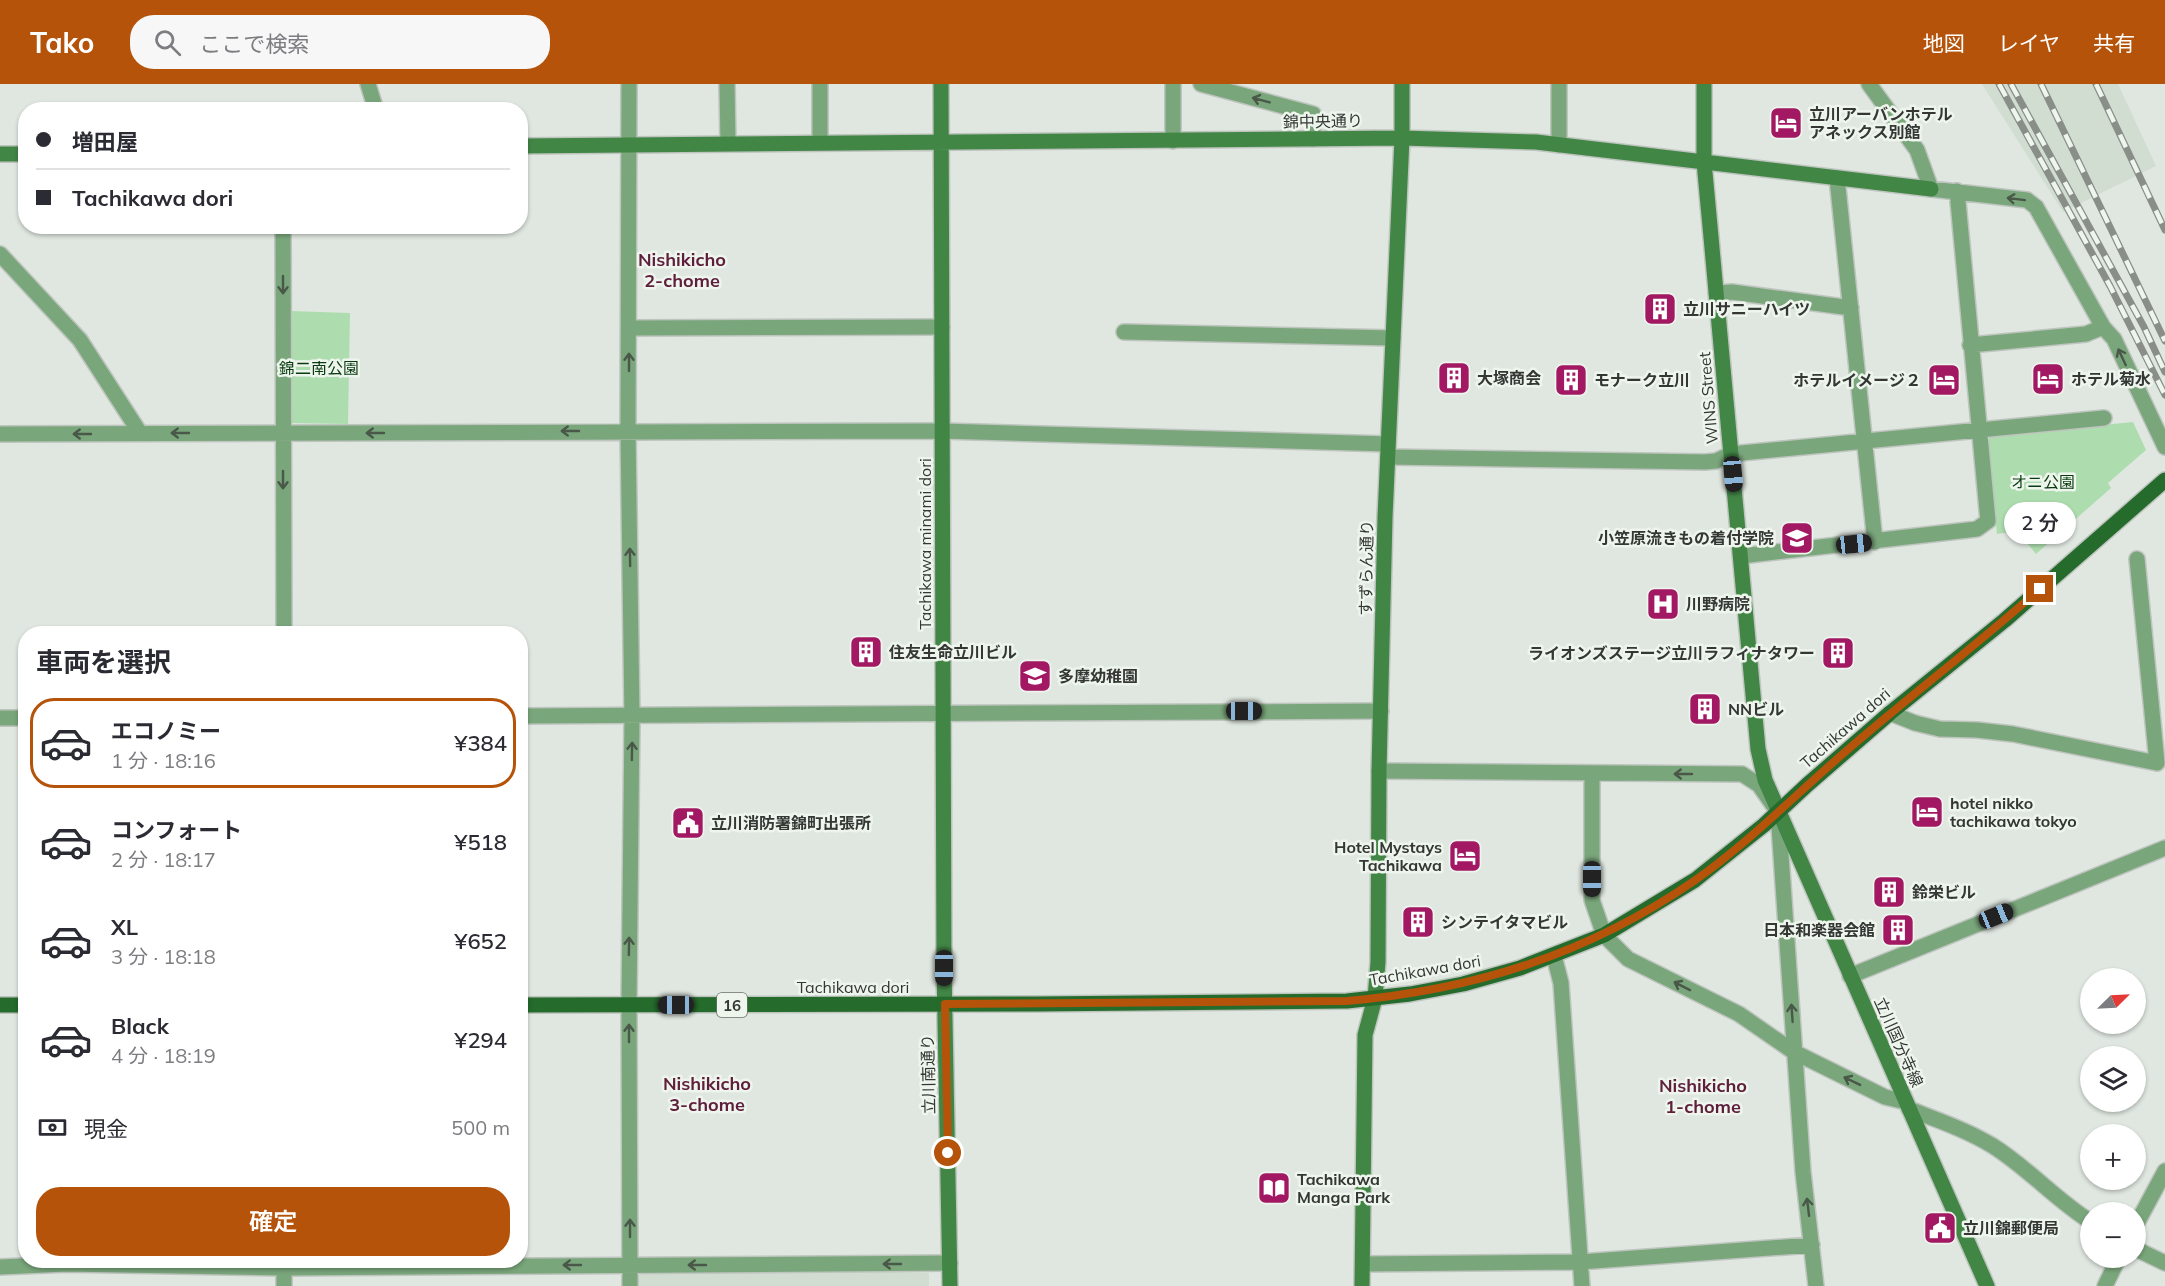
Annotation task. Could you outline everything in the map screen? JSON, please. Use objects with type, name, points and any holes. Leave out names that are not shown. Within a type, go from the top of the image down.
[{"type":"main road","name":"Tachikawa dori","points":[[528,1005],[1285,1002],[1375,998],[1463,984],[1554,956],[1604,935],[1695,880],[1778,812],[1890,713],[2004,620],[2165,480]]},
{"type":"main road","points":[[0,1005],[18,1005]]},
{"type":"street","points":[[368,84],[374,102]]},
{"type":"street","points":[[629,84],[628,431],[632,717],[629,1005],[630,1286]]},
{"type":"street","points":[[728,84],[728,143]]},
{"type":"street","points":[[820,84],[820,142]]},
{"type":"street","name":"Tachikawa minami dori","points":[[941,84],[945,1004]]},
{"type":"street","points":[[1173,84],[1173,141]]},
{"type":"street","points":[[1201,84],[1313,114],[1313,139]]},
{"type":"street","name":"すずらん通り","points":[[1362,1286],[1365,1035],[1375,998],[1378,962],[1379,771],[1388,450],[1402,138],[1402,84]]},
{"type":"street","points":[[1559,84],[1559,145]]},
{"type":"street","name":"WINS Street","points":[[1704,84],[1704,162],[1758,749],[1765,780],[1778,812]]},
{"type":"street","points":[[1869,84],[1917,150],[1931,189],[2027,200],[2036,207],[2103,327],[2114,339],[2165,447]]},
{"type":"street","name":"錦中央通り","points":[[628,144],[1402,138],[1508,140],[1931,189]]},
{"type":"street","points":[[528,146],[628,144]]},
{"type":"street","points":[[0,154],[18,154]]},
{"type":"street","points":[[1837,178],[1875,542]]},
{"type":"street","points":[[1741,556],[1977,530],[1988,521],[1957,192]]},
{"type":"street","points":[[283,234],[284,626]]},
{"type":"street","points":[[0,255],[80,340],[140,433]]},
{"type":"street","points":[[1716,293],[1732,292],[1851,308]]},
{"type":"street","points":[[629,328],[942,327]]},
{"type":"street","points":[[1970,345],[2086,334],[2103,327]]},
{"type":"street","points":[[1124,332],[1393,338]]},
{"type":"street","points":[[0,434],[942,431],[1706,462],[1716,461],[1731,454],[2104,418]]},
{"type":"street","points":[[1890,713],[1915,723],[1940,729],[2013,734],[2161,763],[2138,558]]},
{"type":"street","points":[[528,716],[1381,711]]},
{"type":"street","points":[[0,718],[18,718]]},
{"type":"street","points":[[1379,771],[1742,774],[1759,785],[1778,812],[1803,1172],[1816,1286]]},
{"type":"street","points":[[1592,774],[1592,900],[1604,935],[1628,959],[1738,1014],[1794,1052],[1885,1097],[1971,1134],[1993,1147],[2080,1215]]},
{"type":"street","name":"立川国分寺線","points":[[1778,812],[1986,1286]]},
{"type":"street","points":[[1850,976],[2165,848]]},
{"type":"street","points":[[1554,956],[1561,983],[1582,1286]]},
{"type":"street","name":"立川南通り","points":[[945,1004],[950,1286]]},
{"type":"street","points":[[2146,1206],[2165,1171]]},
{"type":"street","points":[[1363,1264],[1580,1262],[1812,1245]]},
{"type":"street","points":[[2146,1254],[2165,1263]]},
{"type":"street","points":[[528,1265],[950,1263]]},
{"type":"street","points":[[0,1267],[18,1266]]},
{"type":"street","points":[[284,1268],[284,1286]]},
{"type":"street","points":[[2105,1286],[2114,1268]]},
{"type":"shaded area","points":[[1982,84],[2118,84],[2156,166],[2063,212]]},
{"type":"shaded area","points":[[630,1265],[929,1273],[929,1286],[631,1286]]},
{"type":"green space","name":"錦二南公園","points":[[291,311],[350,313],[348,424],[289,423]]},
{"type":"green space","name":"オニ公園","points":[[2133,422],[2146,450],[2108,483],[2111,488],[2036,554],[2017,531],[1997,534],[1987,440],[1991,436]]},
{"type":"railway","points":[[1999,84],[2110,286],[2165,395]]},
{"type":"railway","points":[[2011,84],[2144,327],[2165,372]]},
{"type":"railway","points":[[2041,84],[2165,341]]},
{"type":"railway","points":[[2096,84],[2165,230]]},
{"type":"place","name":"立川アーバンホテル アネックス別館","points":[[1786,123]]},
{"type":"place","name":"立川サニーハイツ","points":[[1660,309]]},
{"type":"place","name":"大塚商会","points":[[1454,378]]},
{"type":"place","name":"ホテル菊水","points":[[2048,379]]},
{"type":"place","name":"モナーク立川","points":[[1571,380]]},
{"type":"place","name":"ホテルイメージ２","points":[[1944,380]]},
{"type":"place","name":"小笠原流きもの着付学院","points":[[1797,538]]},
{"type":"place","name":"川野病院","points":[[1663,604]]},
{"type":"place","name":"住友生命立川ビル","points":[[866,652]]},
{"type":"place","name":"ライオンズステージ立川ラフィナタワー","points":[[1838,653]]},
{"type":"place","name":"多摩幼稚園","points":[[1035,676]]},
{"type":"place","name":"NNビル","points":[[1705,709]]},
{"type":"place","name":"hotel nikko tachikawa tokyo","points":[[1927,812]]},
{"type":"place","name":"立川消防署錦町出張所","points":[[688,823]]},
{"type":"place","name":"Hotel Mystays Tachikawa","points":[[1465,856]]},
{"type":"place","name":"鈴栄ビル","points":[[1889,892]]},
{"type":"place","name":"シンテイタマビル","points":[[1418,922]]},
{"type":"place","name":"日本和楽器会館","points":[[1898,930]]},
{"type":"place","name":"Tachikawa Manga Park","points":[[1274,1188]]},
{"type":"place","name":"立川錦郵便局","points":[[1940,1228]]},
{"type":"district","name":"Nishikicho 2-chome","points":[[682,270]]},
{"type":"district","name":"Nishikicho 3-chome","points":[[707,1093]]},
{"type":"district","name":"Nishikicho 1-chome","points":[[1703,1095]]},
{"type":"route","points":[[948,1153],[945,1004],[1347,1001],[1410,994],[1463,984],[1554,956],[1604,935],[1695,880],[1748,839],[1890,713],[2040,589]]}]
